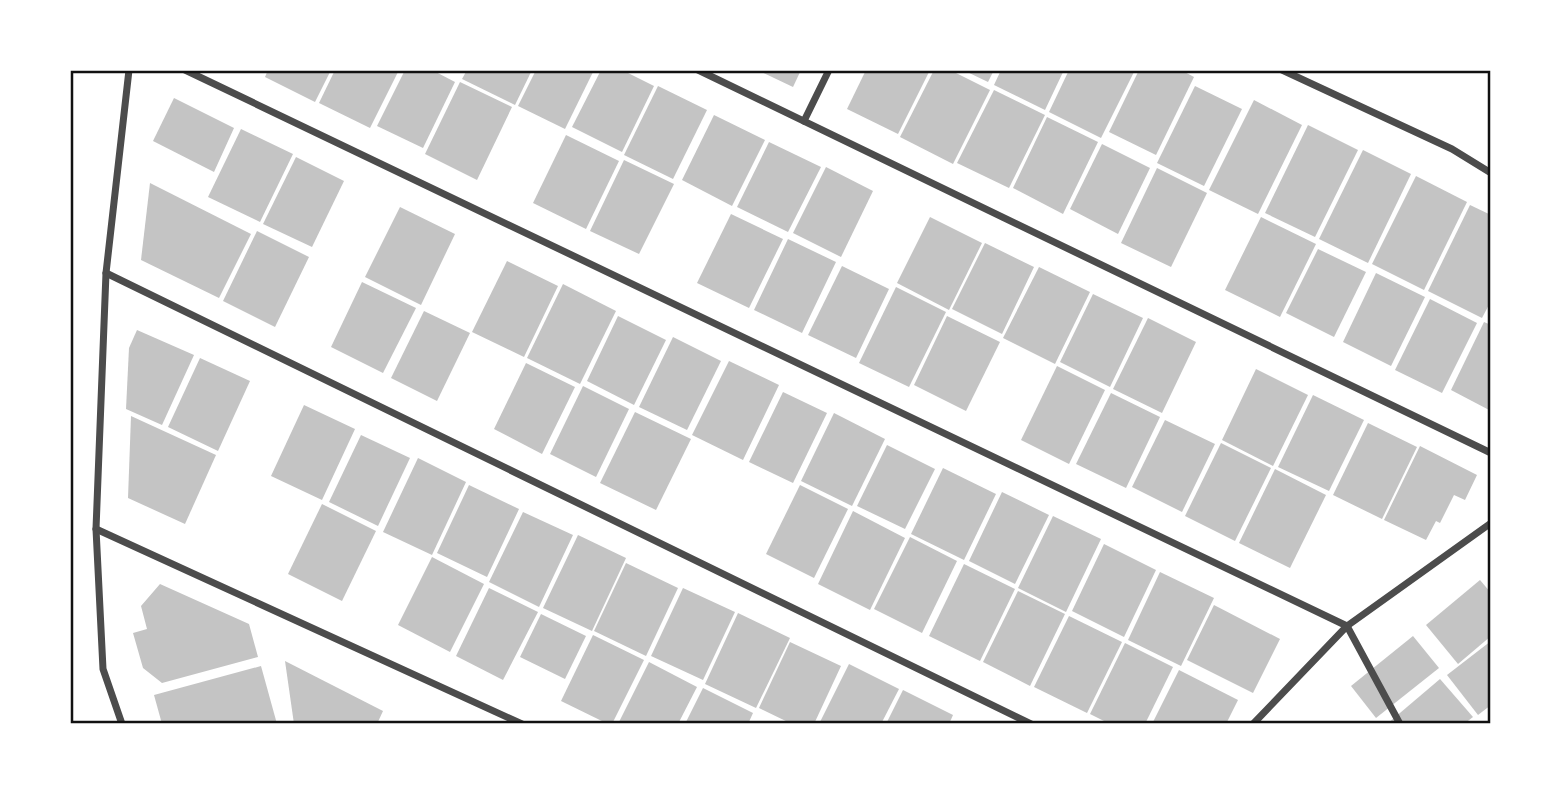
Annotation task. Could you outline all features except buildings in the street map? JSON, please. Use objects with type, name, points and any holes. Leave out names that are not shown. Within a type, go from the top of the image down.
[{"type":"street","points":[[122,724],[103,669],[96,529],[106,273],[129,70]]},
{"type":"street","points":[[185,70],[1347,626],[1400,724]]},
{"type":"street","points":[[698,70],[1491,453]]},
{"type":"street","points":[[804,121],[829,70]]},
{"type":"street","points":[[1282,70],[1452,149],[1491,173]]},
{"type":"street","points":[[106,273],[1031,724]]},
{"type":"street","points":[[1253,724],[1347,626],[1491,523]]},
{"type":"street","points":[[96,529],[522,724]]}]
